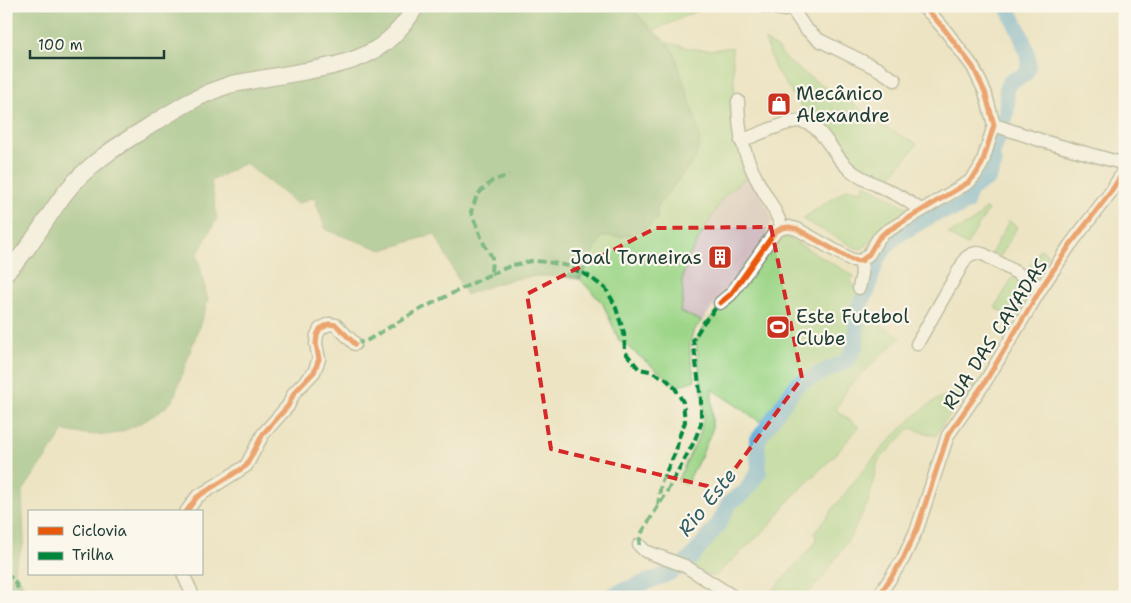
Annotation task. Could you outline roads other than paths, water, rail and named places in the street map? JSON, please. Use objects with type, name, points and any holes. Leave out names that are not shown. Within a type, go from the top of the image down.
[{"type":"main road","points":[[6,272],[19,259],[52,210],[78,178],[92,165],[179,106],[232,84],[334,66],[360,58],[380,47],[394,35],[407,21],[416,6]]},
{"type":"street","points":[[764,6],[776,9],[796,8],[805,28],[819,40],[878,69],[895,80]]},
{"type":"street","points":[[720,303],[731,294],[770,239],[782,228],[796,229],[852,260],[861,261],[869,254],[884,233],[960,189],[976,174],[989,145],[994,125],[985,92],[973,67],[938,22],[922,6]]},
{"type":"street","points":[[738,101],[741,141],[756,178],[782,228]]},
{"type":"street","points":[[741,141],[794,121],[807,123],[814,127],[830,144],[840,160],[853,172],[898,195],[922,210]]},
{"type":"street","points":[[994,125],[1125,164]]},
{"type":"street","name":"RUA DAS CAVADAS","points":[[878,597],[903,559],[917,529],[948,435],[985,382],[1042,287],[1070,245],[1110,193],[1125,169]]},
{"type":"street","points":[[1110,193],[1125,185]]},
{"type":"street","points":[[917,344],[970,254],[975,252],[985,255],[1042,287]]},
{"type":"street","points":[[859,288],[862,274],[861,261]]},
{"type":"street","points":[[187,510],[196,497],[246,466],[263,434],[288,406],[294,393],[314,372],[319,359],[316,335],[320,329],[329,324],[336,325],[355,344]]},
{"type":"street","points":[[639,545],[645,551],[685,566],[734,597]]},
{"type":"street","points":[[184,576],[192,597]]},
{"type":"waterway","name":"Rio Este","points":[[1004,122],[1008,84],[1024,75],[1028,66],[1026,49],[1007,6]]},
{"type":"waterway","name":"Rio Este","points":[[685,563],[718,525],[730,502],[745,492],[759,471],[757,441],[797,384],[847,361],[856,345],[857,311],[867,292],[877,259],[890,242],[903,232],[938,212],[955,209],[966,203],[969,193],[973,188],[988,179],[994,165],[992,155],[1000,132]]},
{"type":"waterway","name":"Rio Este","points":[[610,597],[628,588],[665,575],[680,566]]},
{"type":"place","name":"Mecânico Alexandre","points":[[779,104]]},
{"type":"place","name":"Joal Torneiras","points":[[720,257]]},
{"type":"place","name":"Este Futebol Clube","points":[[778,327]]}]
